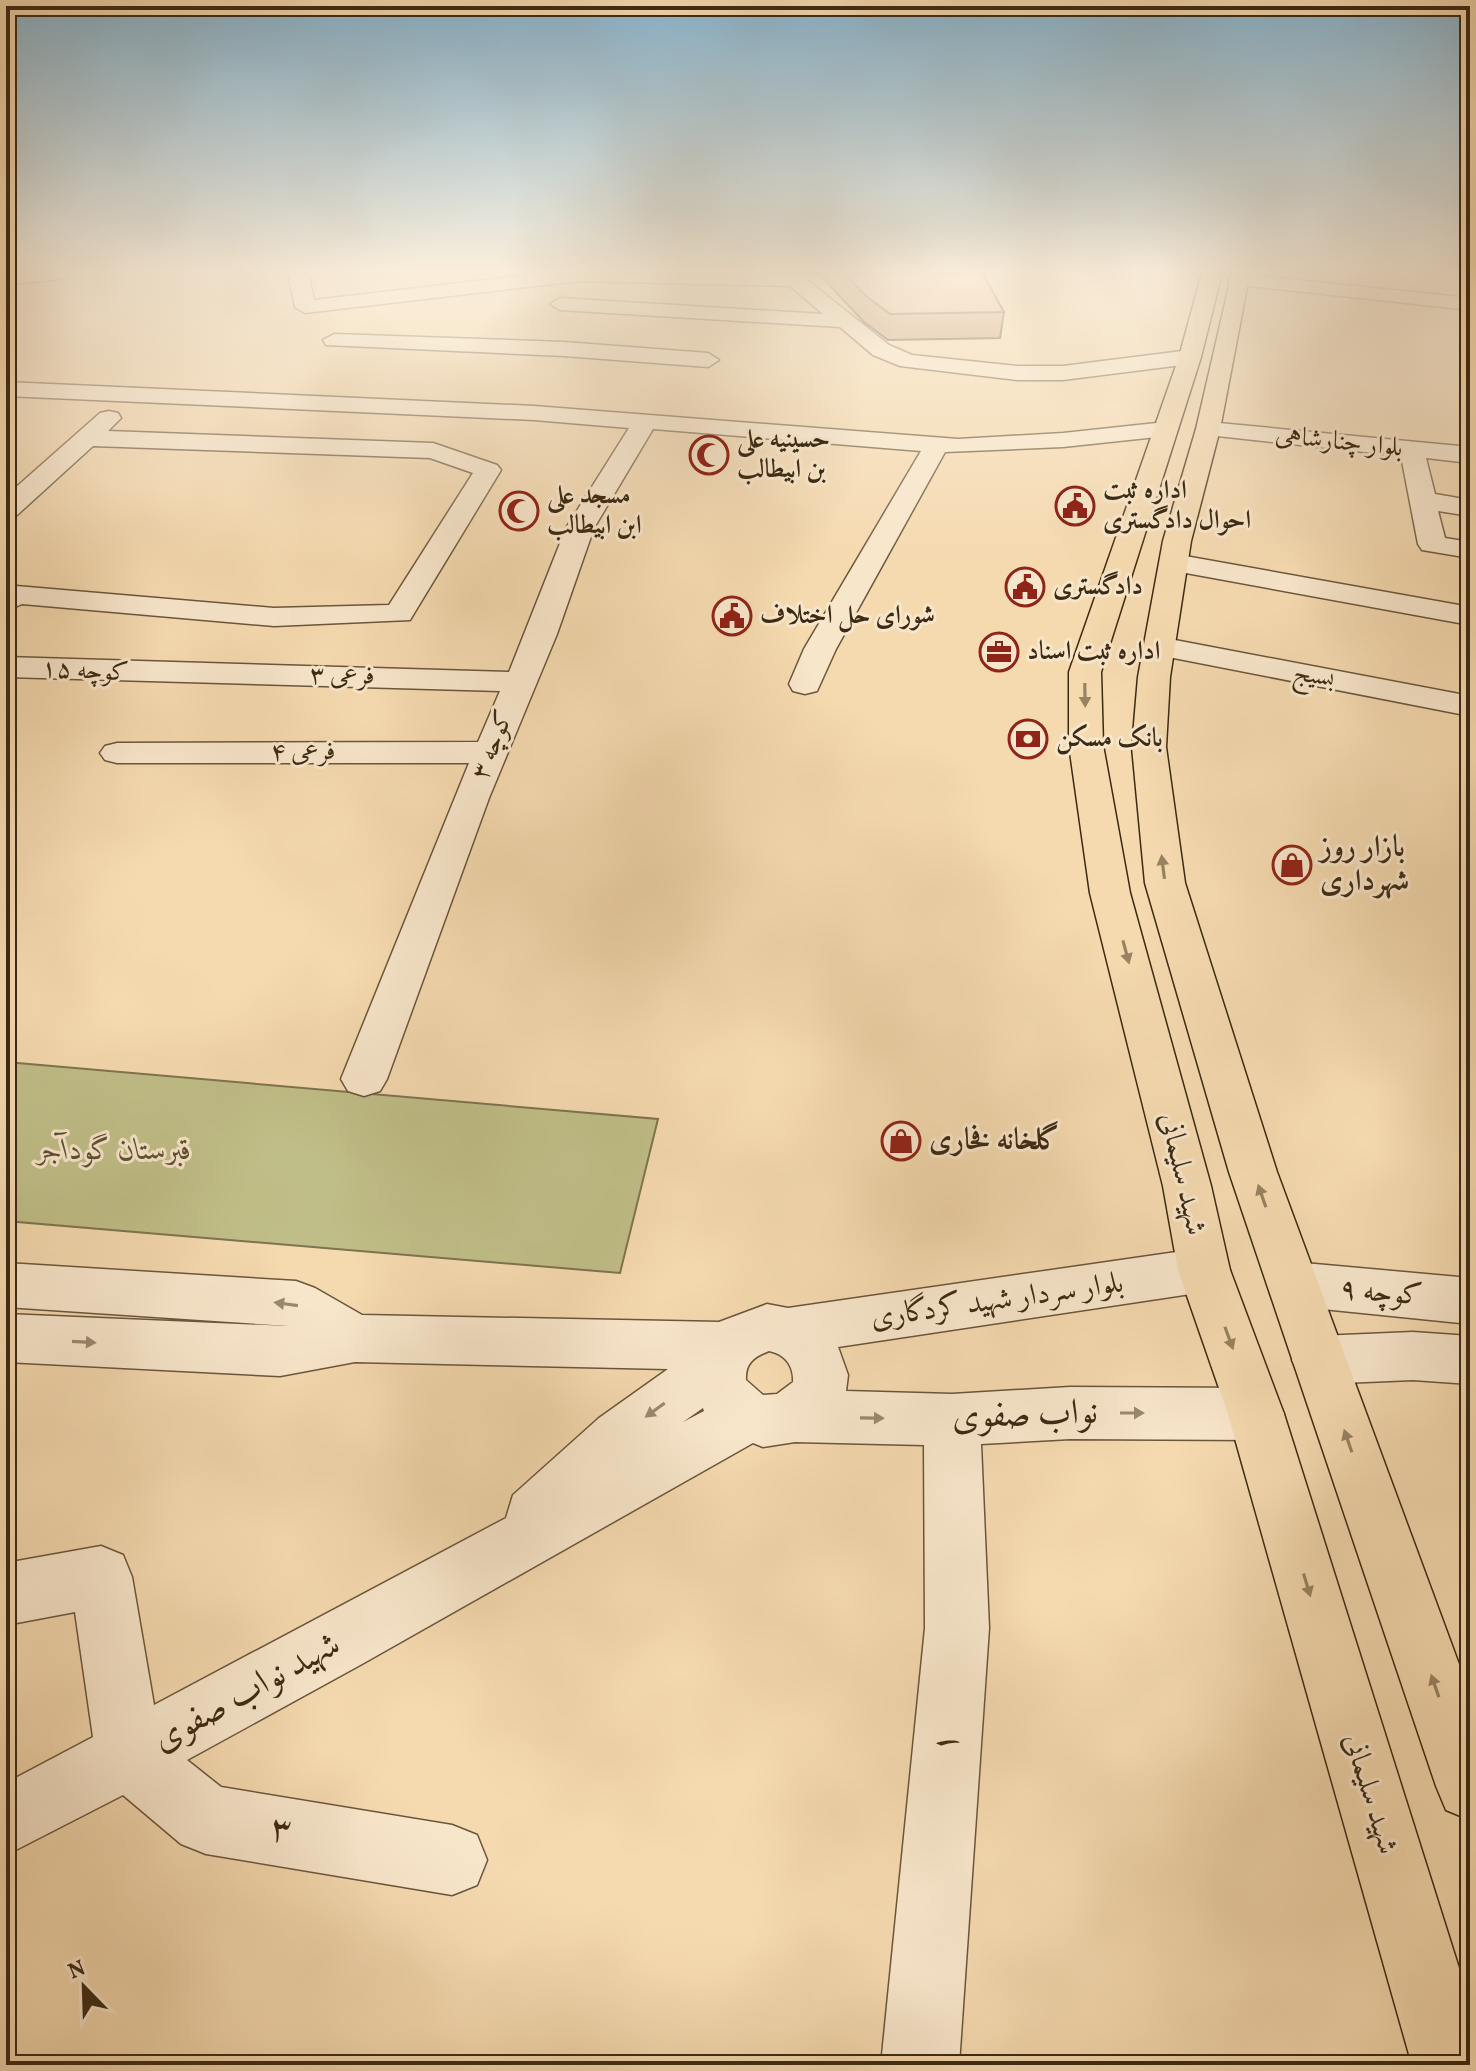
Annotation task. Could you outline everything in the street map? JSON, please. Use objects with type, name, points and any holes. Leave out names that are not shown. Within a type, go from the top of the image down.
[{"type":"main road","name":"شهید سلیمانی","points":[[1203,370],[1187,429],[1098,634],[1085,672],[1086,745],[1108,878],[1187,1186],[1204,1270],[1256,1414],[1451,2065]]},
{"type":"main road","name":"شهید سلیمانی","points":[[1187,429],[1174,563],[1159,646],[1149,747],[1165,883],[1253,1172],[1470,1786]]},
{"type":"main road","points":[[1098,634],[1159,646]]},
{"type":"street","points":[[987,370],[1017,373],[1095,370]]},
{"type":"street","points":[[392,407],[411,387]]},
{"type":"street","name":"بلوار چنارشاهی","points":[[6,389],[534,413],[937,444],[1063,440],[1187,429],[1470,455]]},
{"type":"street","points":[[7,507],[134,395]]},
{"type":"street","name":"کوچه ۳","points":[[364,1079],[489,752],[541,634],[580,528],[645,422]]},
{"type":"street","points":[[6,602],[16,595],[274,617],[399,614],[488,470],[433,451],[86,438]]},
{"type":"street","points":[[805,684],[820,649],[937,444]]},
{"type":"street","points":[[1412,450],[1432,544],[1470,550]]},
{"type":"street","points":[[1422,500],[1470,508]]},
{"type":"street","points":[[1174,563],[1470,616]]},
{"type":"street","name":"بسیج","points":[[1159,646],[1470,706]]},
{"type":"street","name":"کوچه ۱۵","points":[[6,667],[164,674]]},
{"type":"street","name":"فرعی ۳","points":[[164,674],[403,676],[520,682]]},
{"type":"street","name":"فرعی ۴","points":[[117,753],[489,752]]},
{"type":"street","name":"بلوار سردار شهید کردگاری","points":[[789,1331],[1204,1270]]},
{"type":"street","name":"کوچه ۹","points":[[1293,1284],[1470,1301]]},
{"type":"street","points":[[6,1285],[296,1304],[355,1338]]},
{"type":"street","points":[[767,1327],[789,1331],[808,1344],[819,1362],[821,1383],[812,1402],[771,1417],[729,1404],[718,1385],[722,1355],[745,1332],[767,1327]]},
{"type":"street","points":[[6,1338],[280,1352],[355,1338],[722,1355]]},
{"type":"street","name":"شهید نواب صفوی","points":[[485,1560],[619,1437],[722,1355]]},
{"type":"street","points":[[1319,1360],[1413,1356],[1470,1360]]},
{"type":"street","name":"نواب صفوی","points":[[771,1417],[952,1420],[1070,1413],[1256,1414]]},
{"type":"street","name":"شهید نواب صفوی","points":[[6,1820],[130,1757],[485,1560],[771,1417]]},
{"type":"street","name":"۱","points":[[920,2065],[957,1628],[952,1420]]},
{"type":"street","points":[[6,1594],[101,1577],[130,1757]]},
{"type":"street","name":"۳","points":[[130,1757],[206,1819],[452,1860]]},
{"type":"green space","name":"قبرستان گودآجر","points":[[6,1062],[658,1119],[620,1273],[6,1221]]},
{"type":"place","name":"حسینیه علی بن ابیطالب","points":[[709,455]]},
{"type":"place","name":"اداره ثبت احوال دادگستری","points":[[1075,506]]},
{"type":"place","name":"مسجد علی ابن ابیطالب","points":[[519,511]]},
{"type":"place","name":"دادگستری","points":[[1025,587]]},
{"type":"place","name":"شورای حل اختلاف","points":[[732,616]]},
{"type":"place","name":"اداره ثبت اسناد","points":[[999,652]]},
{"type":"place","name":"بانک مسکن","points":[[1028,739]]},
{"type":"place","name":"بازار روز شهرداری","points":[[1292,865]]},
{"type":"place","name":"گلخانه فخاری","points":[[901,1141]]}]
